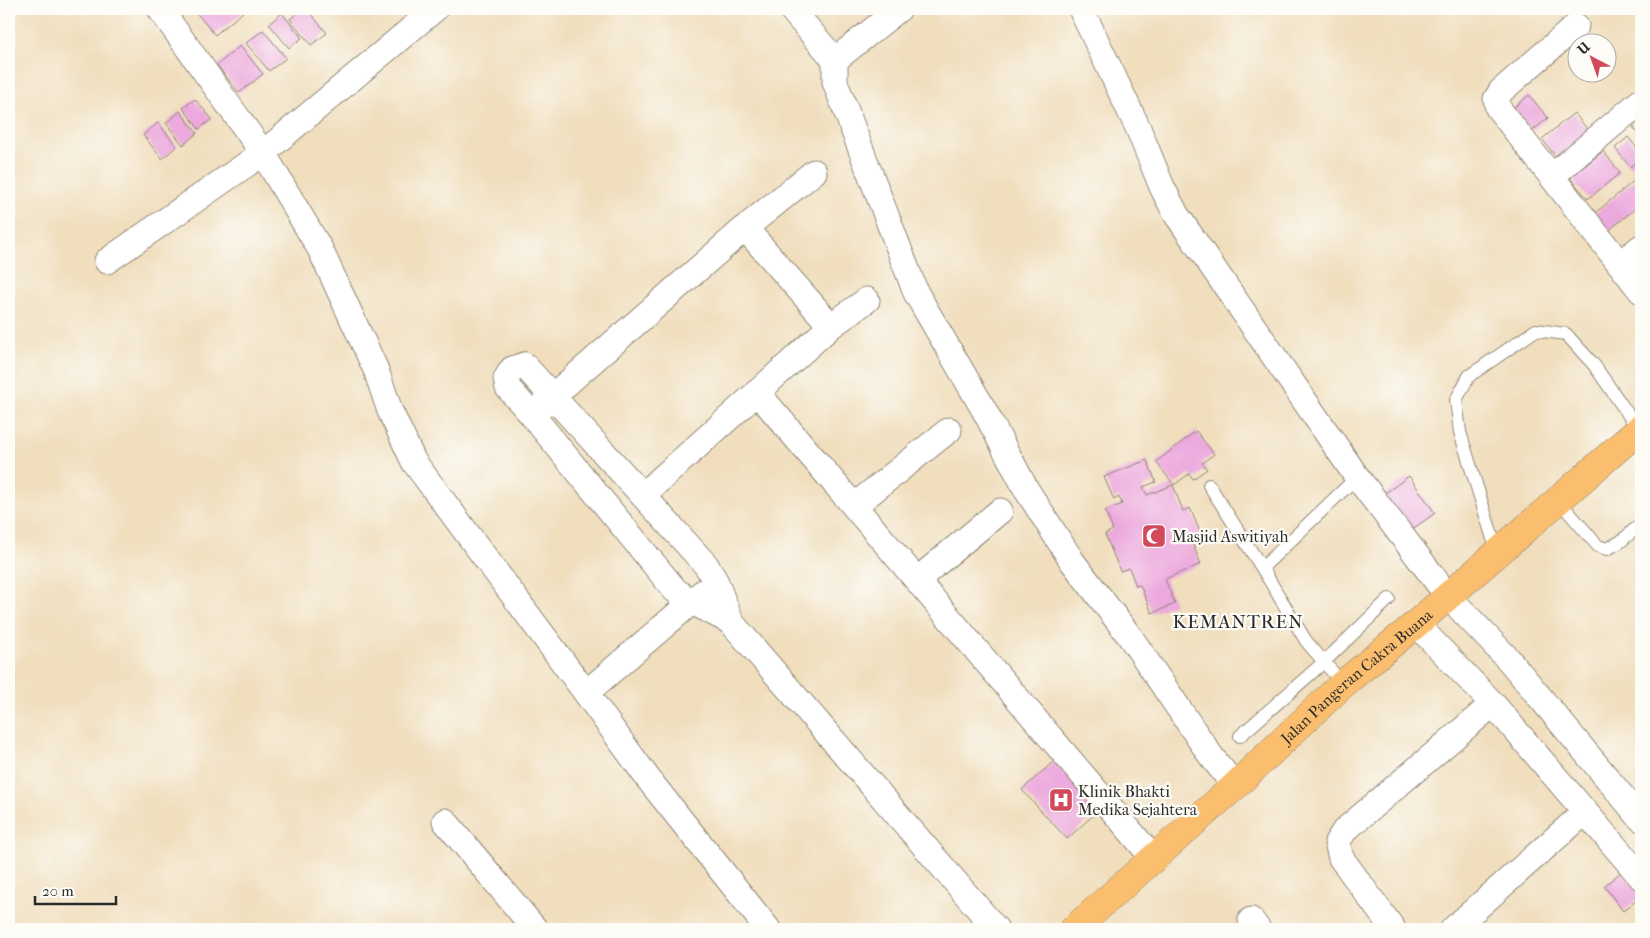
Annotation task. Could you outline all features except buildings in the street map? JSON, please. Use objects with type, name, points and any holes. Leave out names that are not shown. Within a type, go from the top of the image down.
[{"type":"main road","name":"Jalan Pangeran Cakra Buana","points":[[1074,929],[1236,786],[1343,684],[1416,624],[1640,429]]},
{"type":"street","points":[[160,9],[263,153],[320,249],[376,370],[390,411],[414,462],[649,780],[768,929]]},
{"type":"street","points":[[107,261],[263,153],[435,9]]},
{"type":"street","points":[[791,9],[835,60],[835,82],[916,293],[983,408],[1026,489],[1072,561],[1131,638],[1211,756],[1236,786]]},
{"type":"street","points":[[835,60],[899,9]]},
{"type":"street","points":[[1081,9],[1135,120],[1162,187],[1176,214],[1357,477],[1448,595],[1509,660],[1641,819]]},
{"type":"street","points":[[1576,26],[1501,90],[1496,99],[1498,108],[1641,291]]},
{"type":"street","points":[[1552,176],[1641,100]]},
{"type":"street","points":[[532,415],[745,228],[814,172]]},
{"type":"street","points":[[745,228],[830,326]]},
{"type":"street","points":[[1620,264],[1641,247]]},
{"type":"street","points":[[643,495],[830,326],[866,300]]},
{"type":"street","points":[[732,622],[692,602],[675,590],[508,388],[506,379],[512,369],[524,365],[551,397],[706,565],[716,582],[732,622],[996,929]]},
{"type":"street","points":[[757,392],[1154,858]]},
{"type":"street","points":[[854,506],[949,430]]},
{"type":"street","points":[[916,580],[1000,511]]},
{"type":"street","points":[[586,693],[716,582]]},
{"type":"street","points":[[1416,624],[1492,704],[1641,877]]},
{"type":"street","points":[[1393,929],[1341,858],[1337,842],[1345,830],[1492,704]]},
{"type":"street","points":[[1453,929],[1585,812]]},
{"type":"street","points":[[445,821],[533,929]]},
{"type":"lane","points":[[1497,552],[1460,432],[1456,400],[1468,376],[1536,330],[1566,334],[1594,365],[1640,429]]},
{"type":"lane","points":[[1262,568],[1357,477]]},
{"type":"lane","points":[[1209,485],[1306,641],[1343,684]]},
{"type":"lane","points":[[1559,501],[1598,546],[1607,549],[1620,542],[1641,524]]},
{"type":"lane","points":[[1240,736],[1324,662],[1389,599]]},
{"type":"place","name":"Masjid Aswitiyah","points":[[1154,536]]},
{"type":"place","name":"Klinik Bhakti Medika Sejahtera","points":[[1061,800]]},
{"type":"district","name":"KEMANTREN","points":[[1238,621]]}]
